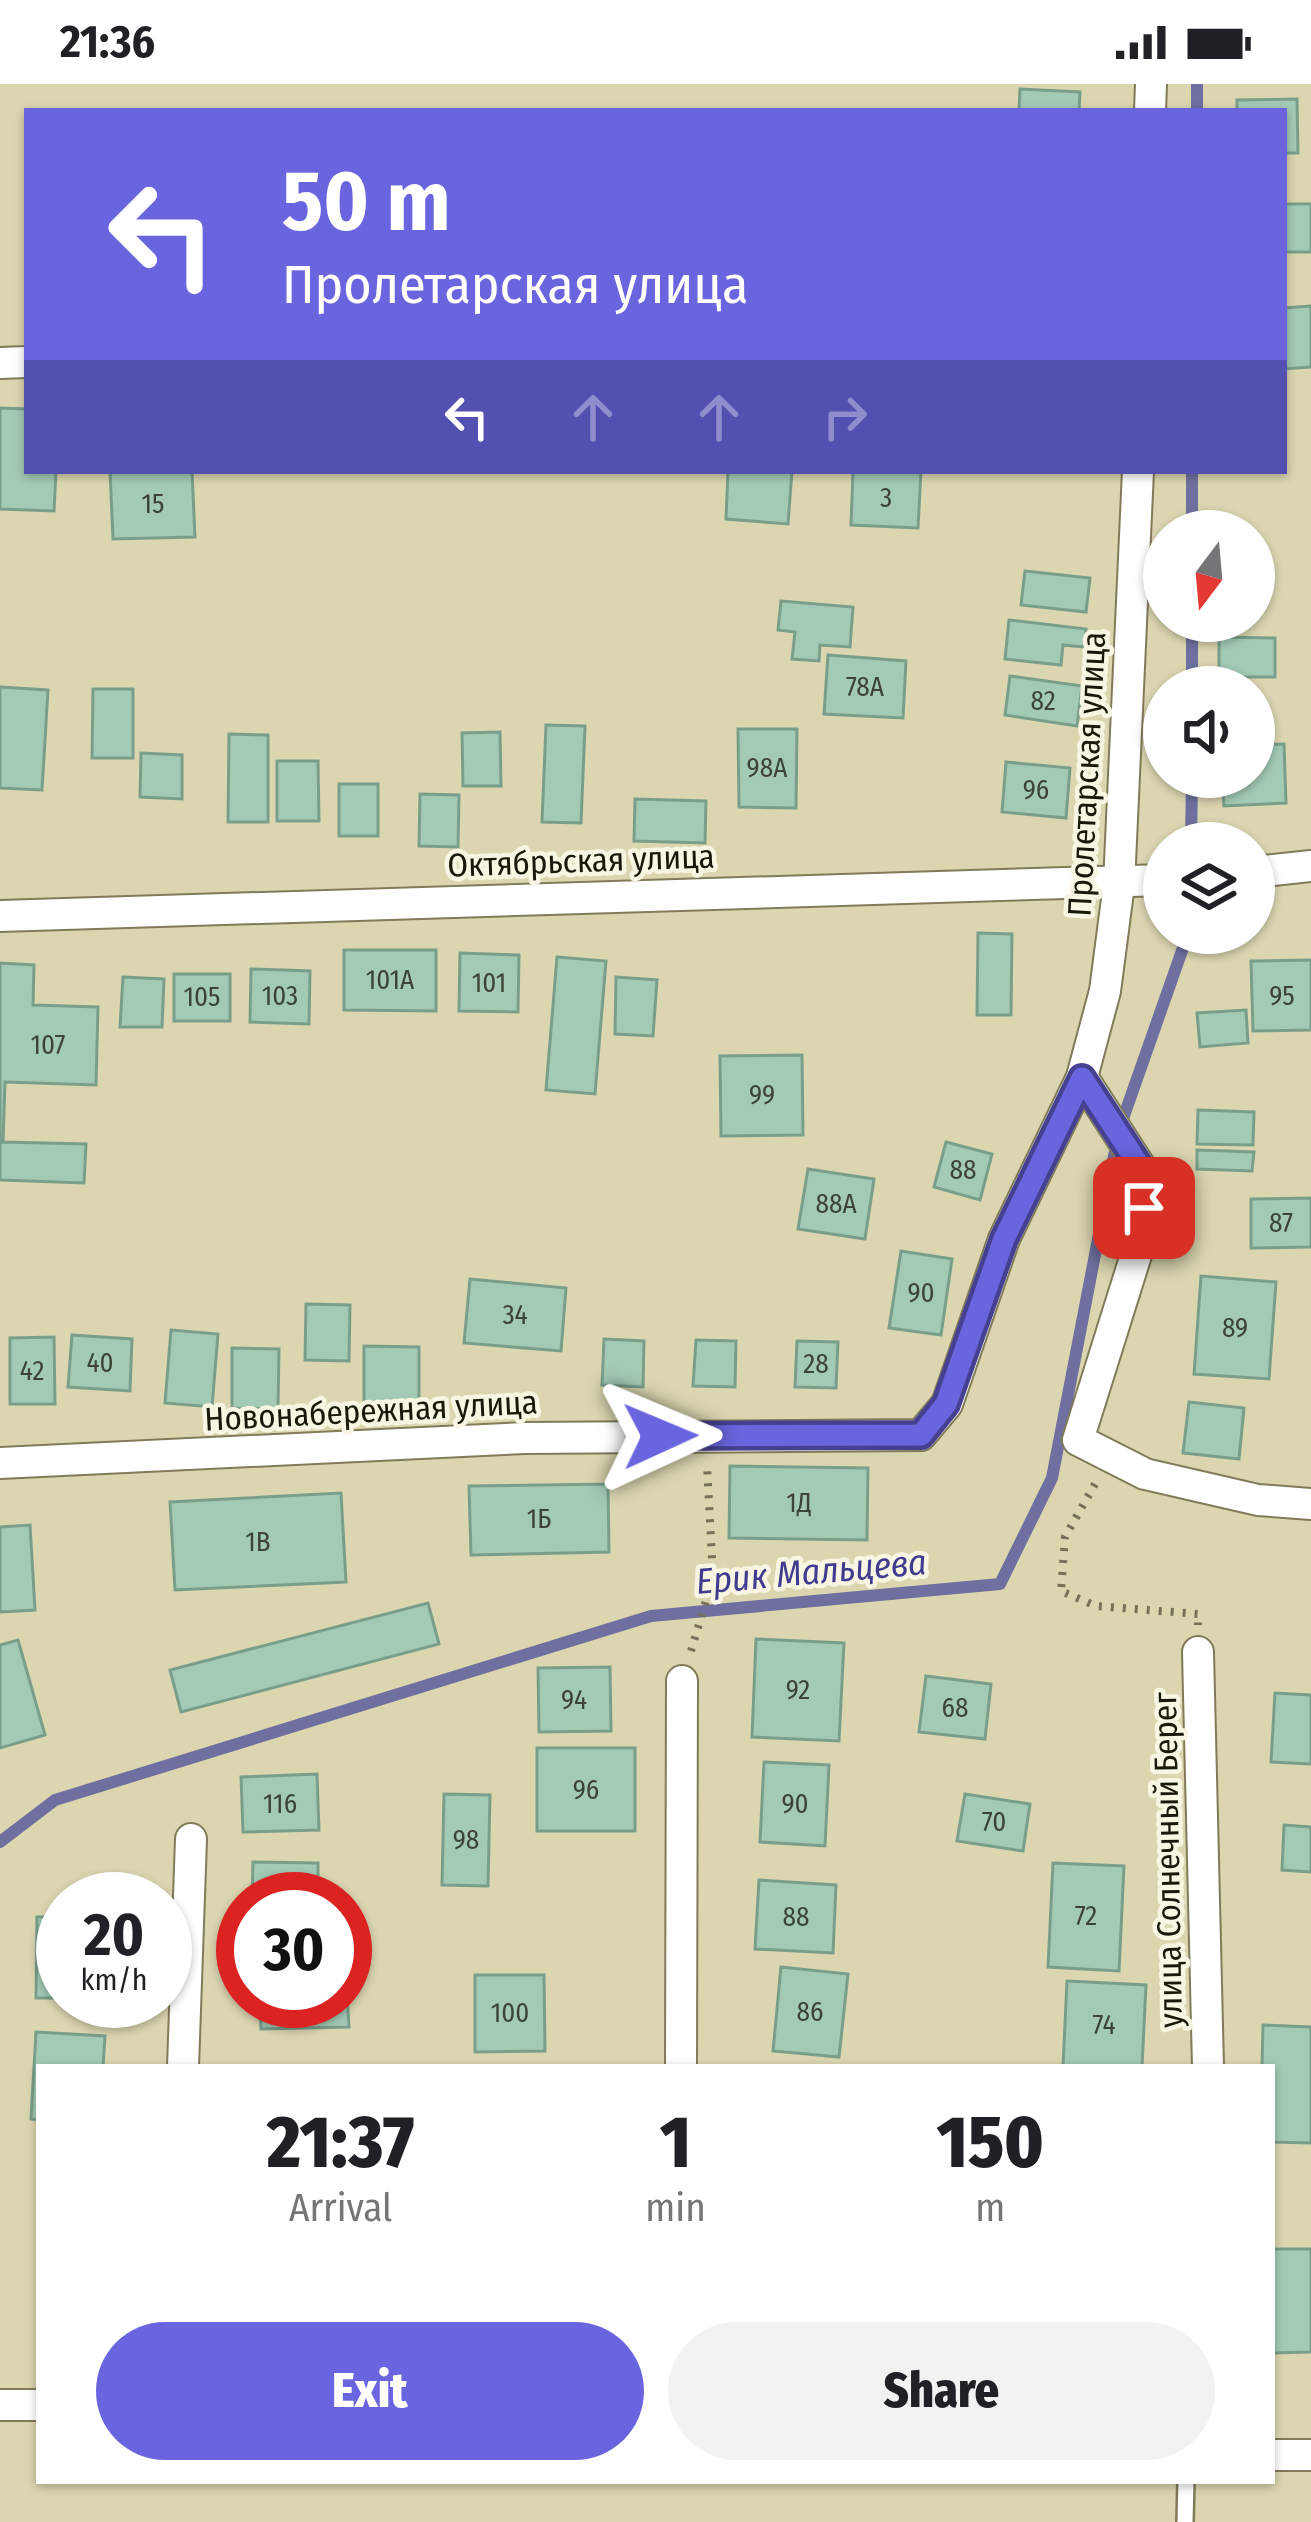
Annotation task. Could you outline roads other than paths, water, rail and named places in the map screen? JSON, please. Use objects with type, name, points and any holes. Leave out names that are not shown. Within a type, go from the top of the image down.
[{"type":"street","name":"Пролетарская улица","points":[[946,1404],[1004,1239],[1082,1078],[1105,991],[1119,884],[1138,474]]},
{"type":"street","points":[[1275,870],[1311,866]]},
{"type":"street","name":"Октябрьская улица","points":[[0,916],[978,883],[1143,882]]},
{"type":"street","points":[[1082,1078],[1146,1176],[1141,1239],[1078,1440],[1145,1474],[1258,1499],[1311,1504]]},
{"type":"street","name":"Новонабережная улица","points":[[0,1463],[525,1438],[921,1435],[946,1404]]},
{"type":"street","name":"улица Солнечный Берег","points":[[1198,1652],[1208,2064]]},
{"type":"street","points":[[681,2064],[682,1681]]},
{"type":"street","points":[[183,2064],[191,1840]]},
{"type":"street","points":[[0,2405],[36,2405]]},
{"type":"street","points":[[1275,2455],[1311,2455]]},
{"type":"lane","points":[[1185,2522],[1186,2484]]},
{"type":"waterway","name":"Ерик Мальцева","points":[[1197,84],[1197,108]]},
{"type":"waterway","name":"Ерик Мальцева","points":[[1192,474],[1192,510]]},
{"type":"waterway","name":"Ерик Мальцева","points":[[1192,642],[1192,666]]},
{"type":"waterway","name":"Ерик Мальцева","points":[[1191,822],[1192,798]]},
{"type":"waterway","name":"Ерик Мальцева","points":[[0,1842],[55,1800],[651,1616],[1000,1584],[1052,1478],[1119,1130],[1181,954]]}]
